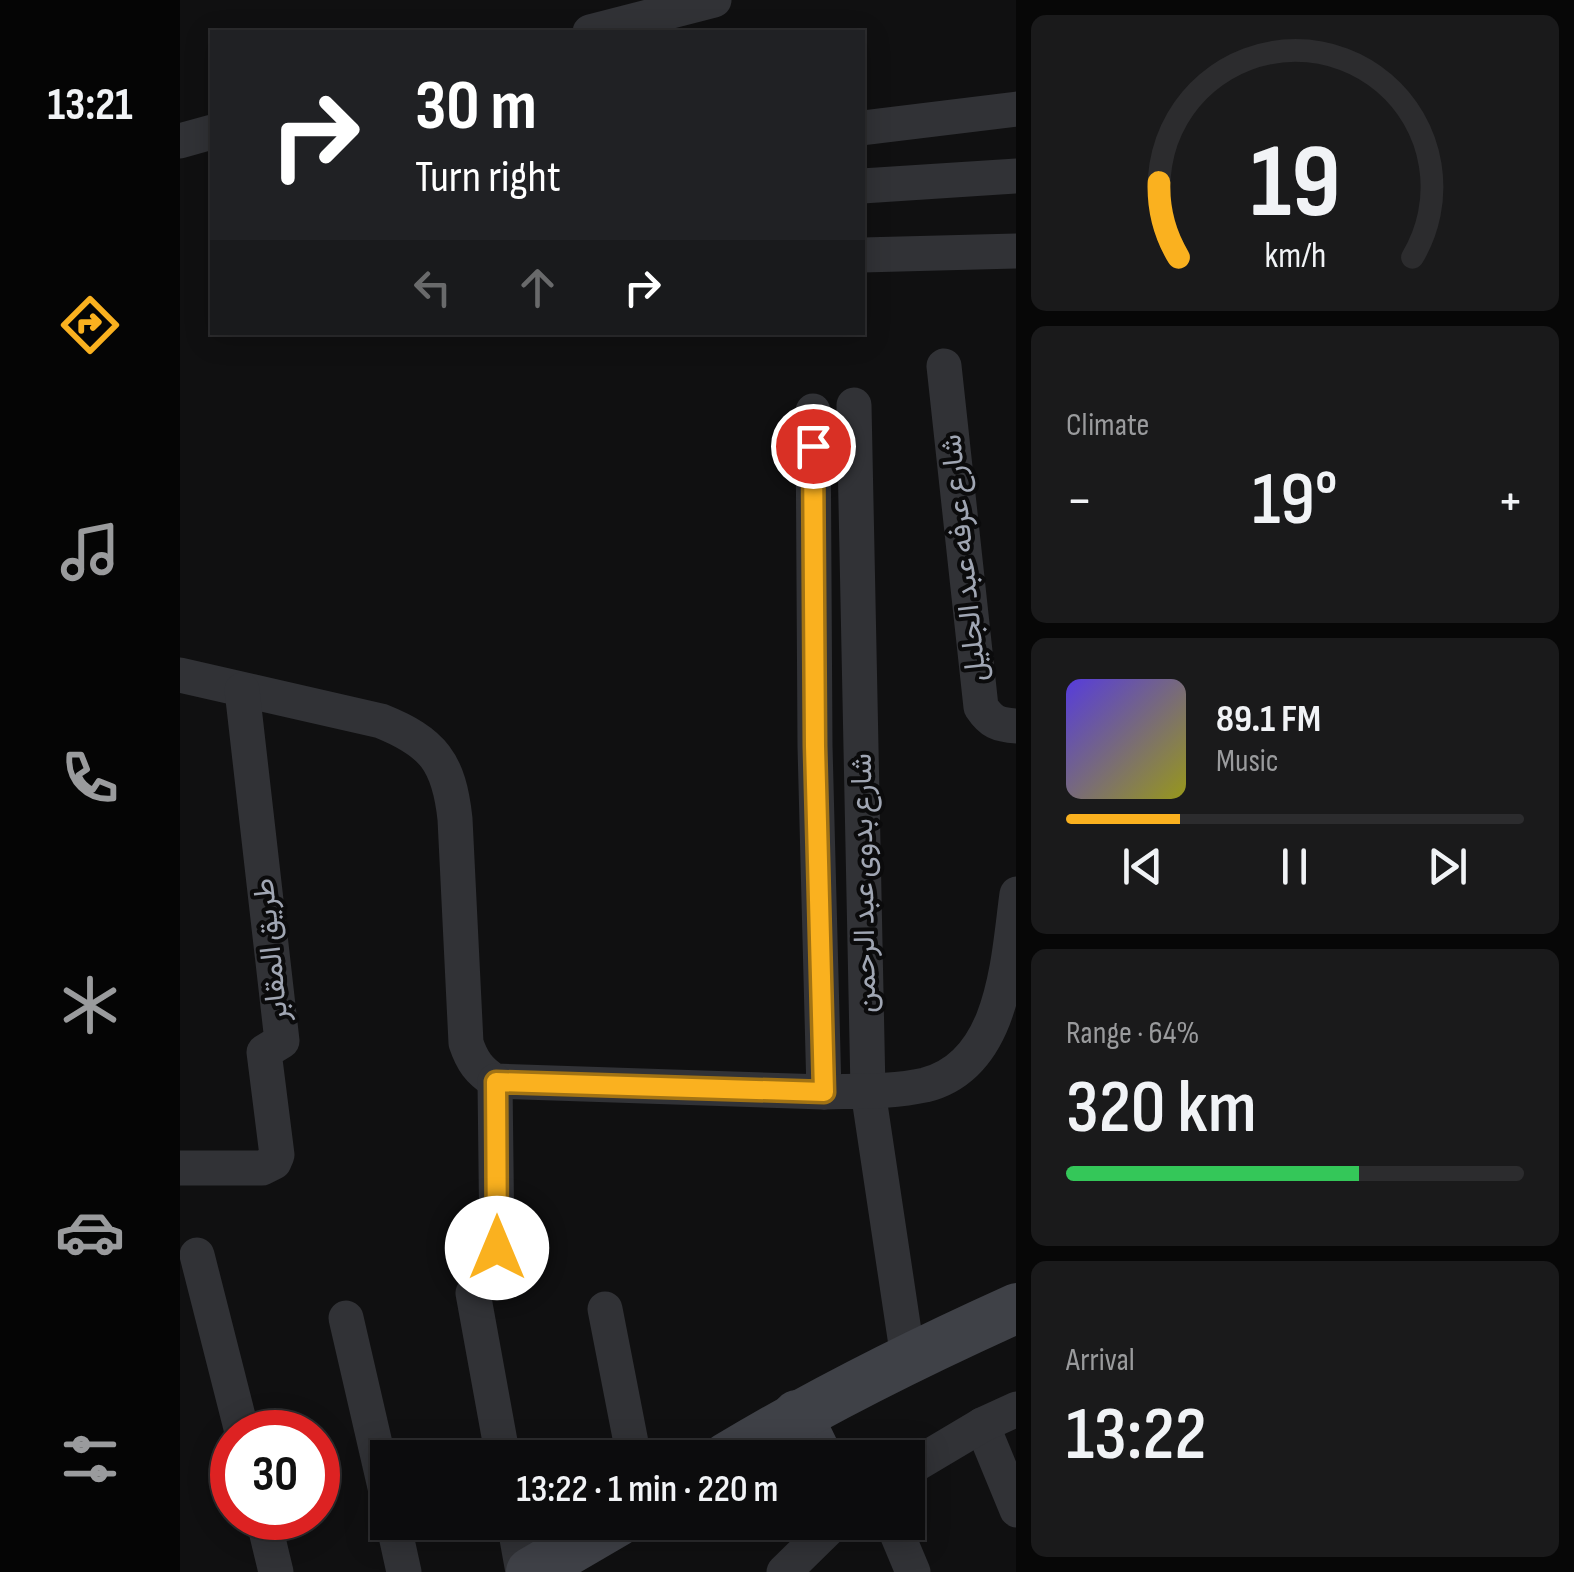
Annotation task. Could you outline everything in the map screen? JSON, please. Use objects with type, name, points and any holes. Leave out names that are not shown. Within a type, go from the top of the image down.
[{"type":"street","points":[[598,30],[714,0]]},
{"type":"street","points":[[865,128],[1016,109]]},
{"type":"street","points":[[180,141],[210,133]]},
{"type":"street","points":[[865,186],[1016,176]]},
{"type":"street","points":[[865,255],[1016,250]]},
{"type":"street","name":"شارع عرفه عبد الجليل","points":[[944,366],[981,706],[998,725],[1016,726]]},
{"type":"street","name":"شارع بدوى عبد الرحمن","points":[[854,405],[868,1091],[908,1358]]},
{"type":"street","points":[[813,410],[814,675],[824,1092]]},
{"type":"street","points":[[180,675],[380,721],[412,734],[436,756],[452,786],[466,1042],[471,1059],[496,1082],[824,1092],[928,1084],[960,1066],[983,1041],[997,1009],[1007,970],[1016,894]]},
{"type":"street","name":"طريق المقابر","points":[[180,1168],[262,1168],[274,1162],[277,1155],[264,1052],[282,1042],[242,690]]},
{"type":"street","points":[[496,1082],[497,1248]]},
{"type":"street","points":[[198,1255],[237,1410]]},
{"type":"street","points":[[473,1293],[500,1440]]},
{"type":"street","points":[[807,1436],[908,1358],[1016,1308]]},
{"type":"street","points":[[605,1309],[630,1440]]},
{"type":"street","points":[[346,1318],[374,1440]]},
{"type":"street","points":[[925,1460],[982,1425],[1016,1410]]},
{"type":"street","points":[[982,1425],[1016,1510]]},
{"type":"street","points":[[268,1540],[276,1572]]},
{"type":"street","points":[[397,1540],[404,1572]]},
{"type":"street","points":[[518,1540],[524,1572]]},
{"type":"street","points":[[532,1572],[586,1540]]},
{"type":"street","points":[[784,1572],[817,1540]]},
{"type":"street","points":[[900,1540],[913,1572]]},
{"type":"route","points":[[497,1248],[496,1082],[824,1092],[815,746],[813,446]]}]
